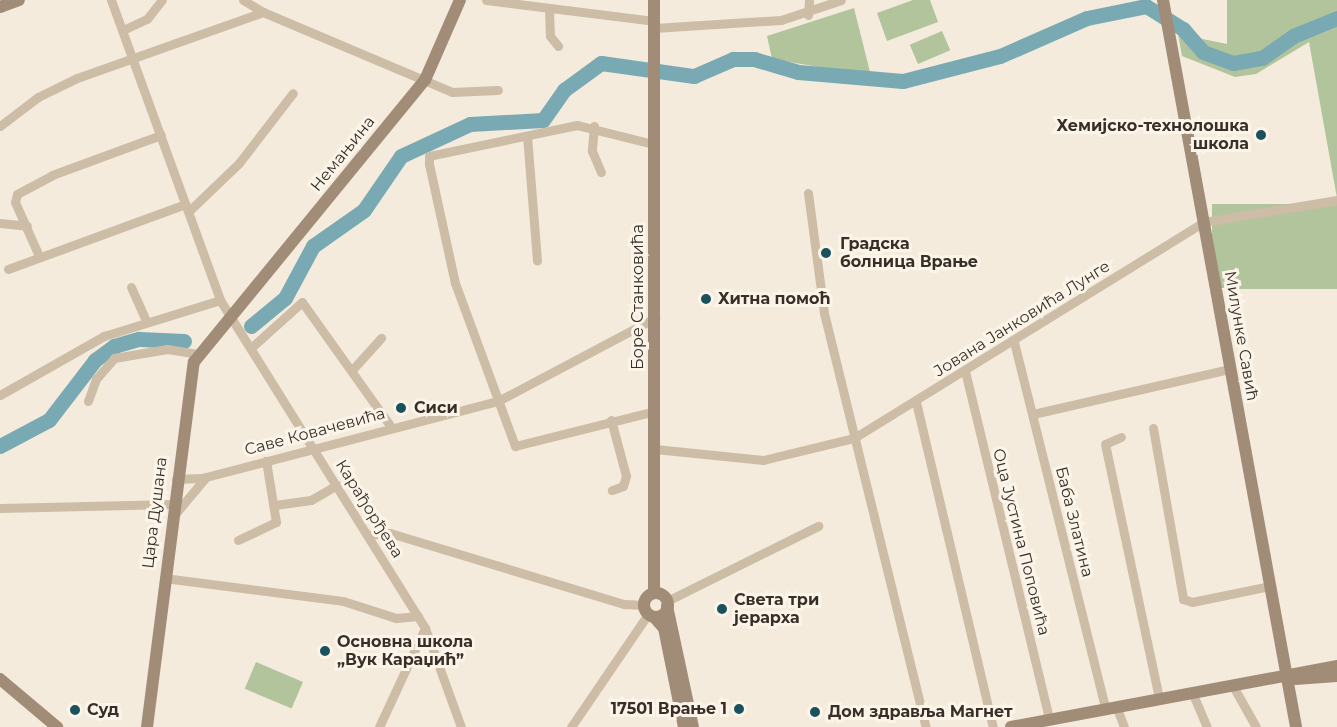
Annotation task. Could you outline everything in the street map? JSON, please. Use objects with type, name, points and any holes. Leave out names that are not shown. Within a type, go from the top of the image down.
[{"type":"street","points":[[0,6],[19,0]]},
{"type":"street","name":"Карађорђева","points":[[111,0],[220,300],[252,347],[425,628],[461,727]]},
{"type":"street","points":[[123,30],[147,19],[162,0]]},
{"type":"street","points":[[243,0],[263,12],[452,92],[498,90]]},
{"type":"street","name":"Немањина","points":[[231,317],[425,80],[460,0]]},
{"type":"street","points":[[486,0],[654,24],[808,15],[841,0]]},
{"type":"street","name":"Боре Станковића","points":[[654,0],[652,78],[656,411],[654,593]]},
{"type":"street","points":[[808,15],[809,0]]},
{"type":"street","name":"Милунке Савић","points":[[1163,0],[1296,727]]},
{"type":"street","points":[[549,9],[550,36],[558,46]]},
{"type":"street","points":[[0,126],[56,87],[263,12]]},
{"type":"street","points":[[8,269],[39,256],[188,207],[239,163],[293,93]]},
{"type":"street","points":[[653,144],[594,126],[527,136],[429,156],[455,283],[498,401],[518,447],[611,420],[656,411]]},
{"type":"street","points":[[594,126],[592,151],[601,172]]},
{"type":"street","points":[[39,256],[15,202],[24,189],[161,135]]},
{"type":"street","points":[[527,136],[537,261]]},
{"type":"street","points":[[808,193],[824,313],[926,727]]},
{"type":"street","points":[[1204,222],[1337,200]]},
{"type":"street","name":"Јована Јанковића Лунге","points":[[655,449],[763,460],[854,438],[1014,342],[1204,222]]},
{"type":"street","points":[[0,223],[27,226]]},
{"type":"street","points":[[132,287],[146,321]]},
{"type":"street","points":[[0,395],[104,336],[146,321],[220,300]]},
{"type":"street","points":[[252,347],[302,302],[353,369],[391,427]]},
{"type":"street","name":"Цара Душана","points":[[147,727],[189,379],[198,354],[231,317]]},
{"type":"street","name":"Саве Ковачевића","points":[[176,479],[206,477],[498,401],[655,318]]},
{"type":"street","points":[[353,369],[381,338]]},
{"type":"street","name":"Баба Златина","points":[[1014,342],[1110,707],[1124,727]]},
{"type":"street","points":[[88,401],[96,379],[114,358],[167,349],[198,354]]},
{"type":"street","points":[[1033,414],[1230,369]]},
{"type":"street","name":"Оца Јустина Поповића","points":[[965,372],[1057,721]]},
{"type":"street","points":[[915,402],[993,727]]},
{"type":"street","points":[[611,420],[626,476],[623,486],[612,490]]},
{"type":"street","points":[[1153,428],[1183,599],[1192,602],[1270,586]]},
{"type":"street","points":[[1121,437],[1105,444],[1159,698]]},
{"type":"street","points":[[238,540],[273,528],[275,505],[266,461]]},
{"type":"street","points":[[171,518],[206,477]]},
{"type":"street","points":[[275,505],[311,500],[337,485]]},
{"type":"street","points":[[0,508],[173,504]]},
{"type":"street","points":[[648,612],[818,526]]},
{"type":"street","points":[[369,535],[390,533],[648,612],[664,628],[684,727]]},
{"type":"street","points":[[164,578],[343,601],[396,618],[418,616]]},
{"type":"street","points":[[571,727],[648,612],[654,593],[667,604],[693,727]]},
{"type":"street","points":[[379,727],[425,628]]},
{"type":"street","points":[[1011,727],[1057,721],[1110,707],[1192,692],[1288,678],[1337,666]]},
{"type":"street","points":[[1288,678],[1311,681],[1337,676]]},
{"type":"street","points":[[0,678],[57,727]]},
{"type":"street","points":[[1292,705],[1311,681]]},
{"type":"street","points":[[1233,686],[1256,727]]},
{"type":"street","points":[[1192,692],[1207,727]]},
{"type":"green space","points":[[913,0],[930,0],[938,22],[887,41],[877,13]]},
{"type":"green space","points":[[1227,0],[1337,0],[1337,198],[1309,42],[1256,74],[1235,77],[1182,56],[1178,34],[1227,44]]},
{"type":"green space","points":[[854,8],[871,76],[772,59],[767,36]]},
{"type":"green space","points":[[942,31],[950,50],[918,64],[910,45]]},
{"type":"green space","points":[[1212,204],[1337,204],[1337,289],[1212,289]]},
{"type":"green space","points":[[256,662],[303,682],[292,709],[245,689]]},
{"type":"waterway","points":[[251,326],[285,298],[313,246],[364,210],[401,156],[470,124],[543,120],[564,90],[601,63],[694,76],[733,59],[754,59],[798,72],[903,81],[1000,56],[1087,18],[1146,6],[1183,29],[1203,52],[1233,63],[1262,58],[1293,36],[1337,18]]},
{"type":"waterway","points":[[0,446],[49,420],[95,360],[114,346],[139,339],[184,341]]},
{"type":"place","name":"Хемијско-технолошка школа","points":[[1261,135]]},
{"type":"place","name":"Градска болница Врање","points":[[826,253]]},
{"type":"place","name":"Хитна помоћ","points":[[706,299]]},
{"type":"place","name":"Сиси","points":[[401,408]]},
{"type":"place","name":"Света три јерарха","points":[[722,609]]},
{"type":"place","name":"Основна школа „Вук Караџић”","points":[[325,651]]},
{"type":"place","name":"17501 Врање 1","points":[[739,709]]},
{"type":"place","name":"Суд","points":[[75,710]]},
{"type":"place","name":"Дом здравља Магнет","points":[[815,712]]}]
